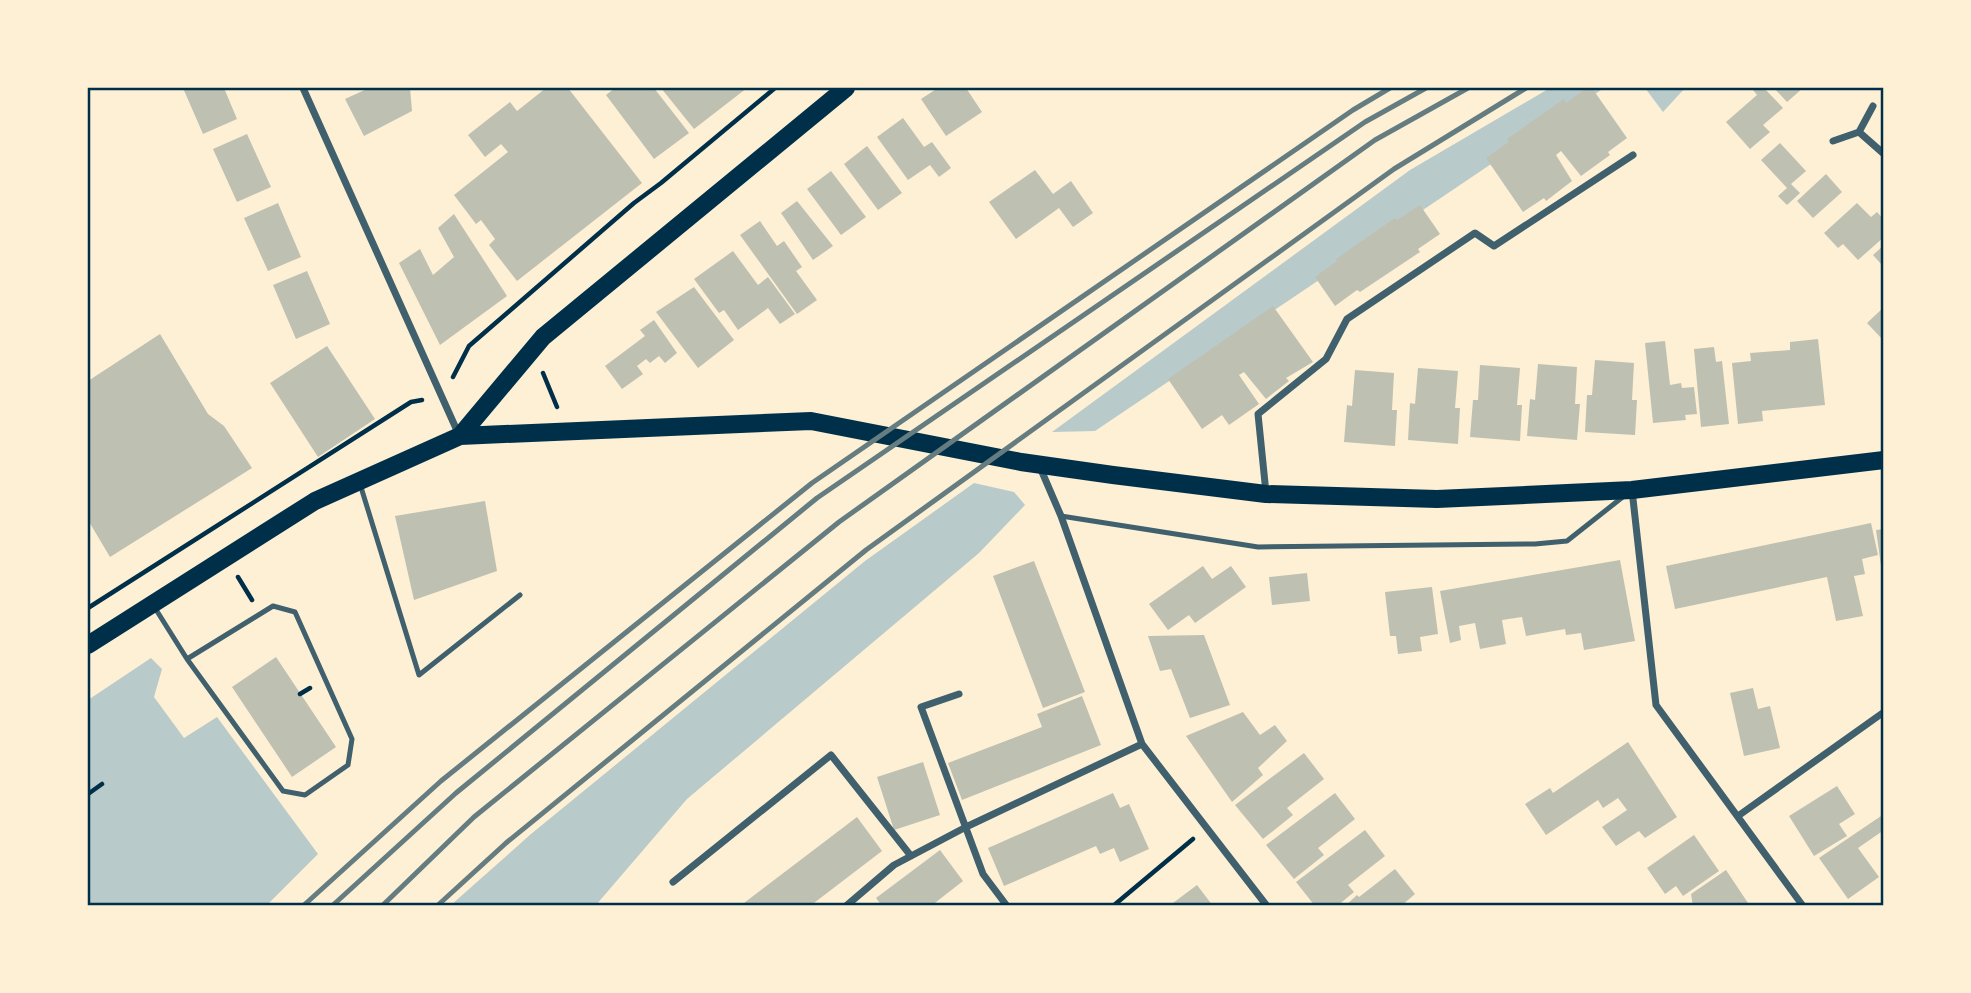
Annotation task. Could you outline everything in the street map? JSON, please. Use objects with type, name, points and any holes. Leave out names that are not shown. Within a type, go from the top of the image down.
[{"type":"main road","points":[[460,436],[543,337],[846,88]]},
{"type":"main road","points":[[88,645],[314,501],[460,436],[811,421],[1030,463],[1266,494],[1437,499],[1632,489],[1884,460]]},
{"type":"street","points":[[303,88],[460,436]]},
{"type":"street","points":[[1833,141],[1859,132],[1874,106]]},
{"type":"street","points":[[1859,132],[1884,154]]},
{"type":"street","points":[[1266,494],[1258,414],[1326,359],[1348,319],[1475,233],[1494,246],[1633,155]]},
{"type":"street","points":[[1030,463],[1061,516],[1142,744],[1267,905]]},
{"type":"street","points":[[1632,489],[1656,705],[1802,905]]},
{"type":"street","points":[[959,694],[921,706],[983,874],[1007,905]]},
{"type":"street","points":[[1738,816],[1884,712]]},
{"type":"street","points":[[846,905],[894,865],[966,827],[1142,744]]},
{"type":"street","points":[[673,882],[831,755],[911,856]]},
{"type":"lane","points":[[359,481],[419,675],[520,595]]},
{"type":"lane","points":[[1061,516],[1258,547],[1535,544],[1567,541],[1632,489]]},
{"type":"lane","points":[[153,605],[187,659],[284,791],[305,795],[348,765],[352,739],[295,611],[273,606],[187,659]]},
{"type":"path","points":[[552,397],[555,405]]},
{"type":"path","points":[[88,794],[102,784]]},
{"type":"path","points":[[1113,905],[1206,829]]},
{"type":"shaded area","points":[[1550,88],[1604,88],[1095,431],[1052,432],[1410,170]]},
{"type":"shaded area","points":[[1645,88],[1685,88],[1663,112]]},
{"type":"shaded area","points":[[974,483],[1014,492],[1025,505],[979,553],[687,799],[596,905],[451,905],[531,834],[865,561]]},
{"type":"shaded area","points":[[151,658],[162,669],[154,697],[184,738],[217,717],[318,854],[267,905],[88,906],[88,700]]},
{"type":"building","points":[[183,88],[224,88],[237,119],[203,134]]},
{"type":"building","points":[[369,88],[410,88],[412,111],[364,136],[345,99]]},
{"type":"building","points":[[546,88],[568,88],[642,183],[517,281],[489,245],[495,239],[481,220],[476,224],[454,195],[508,152],[501,144],[485,157],[468,135],[510,102],[517,111]]},
{"type":"building","points":[[615,88],[654,88],[689,133],[654,159],[606,95]]},
{"type":"building","points":[[661,88],[747,88],[694,129]]},
{"type":"building","points":[[938,88],[966,88],[982,112],[946,136],[921,99]]},
{"type":"building","points":[[1587,88],[1592,88],[1627,138],[1608,152],[1610,155],[1581,176],[1561,151],[1556,155],[1572,181],[1546,201],[1544,198],[1523,212],[1486,158],[1509,142],[1507,139],[1564,99],[1566,103]]},
{"type":"building","points":[[1764,88],[1783,108],[1763,125],[1770,132],[1750,149],[1726,122],[1757,95],[1753,90]]},
{"type":"building","points":[[1774,88],[1803,88],[1787,102]]},
{"type":"building","points":[[903,118],[924,147],[932,142],[951,168],[939,177],[930,165],[908,180],[877,137]]},
{"type":"building","points":[[247,134],[271,187],[237,202],[213,149]]},
{"type":"building","points":[[1780,143],[1806,171],[1791,184],[1800,193],[1787,205],[1778,196],[1787,188],[1761,160]]},
{"type":"building","points":[[867,146],[902,193],[878,210],[844,164]]},
{"type":"building","points":[[1035,170],[1053,194],[1071,181],[1093,213],[1073,227],[1059,208],[1016,239],[989,202]]},
{"type":"building","points":[[831,171],[866,217],[841,235],[807,189]]},
{"type":"building","points":[[1826,174],[1842,192],[1813,218],[1797,201]]},
{"type":"building","points":[[797,201],[833,246],[813,260],[781,213]]},
{"type":"building","points":[[278,203],[301,257],[268,271],[244,218]]},
{"type":"building","points":[[1857,203],[1871,217],[1877,212],[1884,220],[1884,237],[1858,260],[1843,244],[1838,248],[1824,233]]},
{"type":"building","points":[[1420,205],[1440,234],[1418,249],[1420,252],[1335,306],[1315,277],[1395,218],[1397,220]]},
{"type":"building","points":[[454,214],[507,296],[440,345],[399,263],[420,249],[433,275],[454,257],[438,228]]},
{"type":"building","points":[[760,221],[777,246],[784,241],[802,267],[796,271],[817,300],[797,314],[740,235]]},
{"type":"building","points":[[1884,245],[1884,262],[1881,264],[1873,255]]},
{"type":"building","points":[[733,251],[758,285],[768,277],[795,314],[780,324],[768,308],[738,330],[724,310],[719,313],[694,279]]},
{"type":"building","points":[[307,271],[330,324],[296,339],[273,285]]},
{"type":"building","points":[[694,287],[734,340],[698,368],[656,312]]},
{"type":"building","points":[[1273,306],[1313,362],[1286,378],[1289,381],[1266,399],[1244,372],[1239,375],[1259,404],[1229,425],[1222,415],[1202,429],[1168,379]]},
{"type":"building","points":[[1884,307],[1884,341],[1867,323]]},
{"type":"building","points":[[654,320],[677,353],[665,363],[659,356],[650,363],[646,359],[637,366],[643,374],[622,389],[605,366],[645,336],[640,330]]},
{"type":"building","points":[[160,334],[208,414],[224,426],[252,468],[110,557],[88,520],[88,381]]},
{"type":"building","points":[[1818,339],[1825,405],[1762,411],[1763,421],[1738,424],[1732,363],[1751,361],[1750,353],[1790,350],[1790,342]]},
{"type":"building","points":[[1665,341],[1670,385],[1681,383],[1682,388],[1694,387],[1697,414],[1685,415],[1686,420],[1653,423],[1645,343]]},
{"type":"building","points":[[327,346],[375,419],[318,457],[270,383]]},
{"type":"building","points":[[1714,347],[1716,362],[1722,361],[1729,424],[1701,427],[1694,349]]},
{"type":"building","points":[[1595,360],[1634,363],[1632,400],[1637,400],[1635,435],[1585,432],[1587,395],[1592,395]]},
{"type":"building","points":[[1538,364],[1577,367],[1575,404],[1580,404],[1577,440],[1527,436],[1530,399],[1535,400]]},
{"type":"building","points":[[1480,365],[1520,368],[1517,405],[1522,405],[1520,441],[1470,437],[1473,400],[1478,400]]},
{"type":"building","points":[[1418,368],[1458,371],[1455,408],[1460,408],[1458,444],[1408,440],[1410,403],[1415,404]]},
{"type":"building","points":[[1355,370],[1394,373],[1392,410],[1397,410],[1395,446],[1344,442],[1347,405],[1352,406]]},
{"type":"building","points":[[485,501],[497,571],[414,600],[395,516]]},
{"type":"building","points":[[1871,523],[1878,555],[1862,559],[1865,574],[1854,576],[1863,616],[1836,621],[1827,577],[1675,609],[1666,566]]},
{"type":"building","points":[[1884,529],[1884,573],[1882,573],[1876,530]]},
{"type":"building","points":[[1620,560],[1635,641],[1584,650],[1581,633],[1566,635],[1565,629],[1526,636],[1522,617],[1502,620],[1506,644],[1480,649],[1475,623],[1459,626],[1461,640],[1450,643],[1440,591]]},
{"type":"building","points":[[1034,561],[1085,692],[1043,708],[993,576]]},
{"type":"building","points":[[1203,566],[1212,579],[1231,566],[1246,587],[1195,623],[1189,615],[1168,630],[1149,604]]},
{"type":"building","points":[[1307,573],[1310,601],[1272,605],[1269,577]]},
{"type":"building","points":[[1432,587],[1438,634],[1420,637],[1422,651],[1398,654],[1396,636],[1390,636],[1385,592]]},
{"type":"building","points":[[1204,635],[1230,705],[1190,718],[1171,669],[1160,671],[1148,636]]},
{"type":"building","points":[[276,657],[336,747],[292,777],[232,687]]},
{"type":"building","points":[[1753,688],[1758,709],[1770,706],[1780,748],[1744,756],[1730,693]]},
{"type":"building","points":[[1082,696],[1101,745],[962,800],[948,763],[1042,727],[1037,714]]},
{"type":"building","points":[[1243,712],[1260,735],[1275,725],[1287,741],[1258,768],[1263,775],[1232,802],[1186,736]]},
{"type":"building","points":[[1628,742],[1677,817],[1645,838],[1639,831],[1616,846],[1602,827],[1627,810],[1618,798],[1603,808],[1598,800],[1546,835],[1525,804],[1550,788],[1553,793]]},
{"type":"building","points":[[1304,753],[1324,779],[1287,808],[1293,815],[1263,839],[1235,805]]},
{"type":"building","points":[[923,762],[940,815],[894,830],[877,777]]},
{"type":"building","points":[[1837,786],[1855,814],[1839,824],[1847,836],[1814,856],[1789,816]]},
{"type":"building","points":[[1113,793],[1120,808],[1129,804],[1149,849],[1120,862],[1114,848],[1100,854],[1096,846],[1004,886],[988,848]]},
{"type":"building","points":[[1335,793],[1355,819],[1318,848],[1324,855],[1294,879],[1266,845]]},
{"type":"building","points":[[1884,814],[1884,830],[1858,848],[1879,877],[1848,899],[1819,858]]},
{"type":"building","points":[[857,817],[882,851],[810,906],[740,906]]},
{"type":"building","points":[[1365,830],[1385,856],[1348,885],[1354,892],[1337,906],[1315,906],[1296,882]]},
{"type":"building","points":[[1694,835],[1719,871],[1683,896],[1676,886],[1665,894],[1647,868]]},
{"type":"building","points":[[940,850],[963,881],[931,906],[882,906],[876,898]]},
{"type":"building","points":[[1395,869],[1415,894],[1401,906],[1345,906],[1357,895],[1359,897]]},
{"type":"building","points":[[1726,870],[1750,906],[1693,906],[1691,894]]},
{"type":"building","points":[[1197,885],[1213,906],[1169,906]]},
{"type":"railway","points":[[303,906],[441,781],[812,483],[1353,110],[1390,88]]},
{"type":"railway","points":[[332,906],[456,793],[817,498],[1365,122],[1426,88]]},
{"type":"railway","points":[[382,906],[474,817],[839,522],[1375,140],[1468,88]]},
{"type":"railway","points":[[437,906],[506,843],[866,550],[1394,169],[1526,88]]}]
